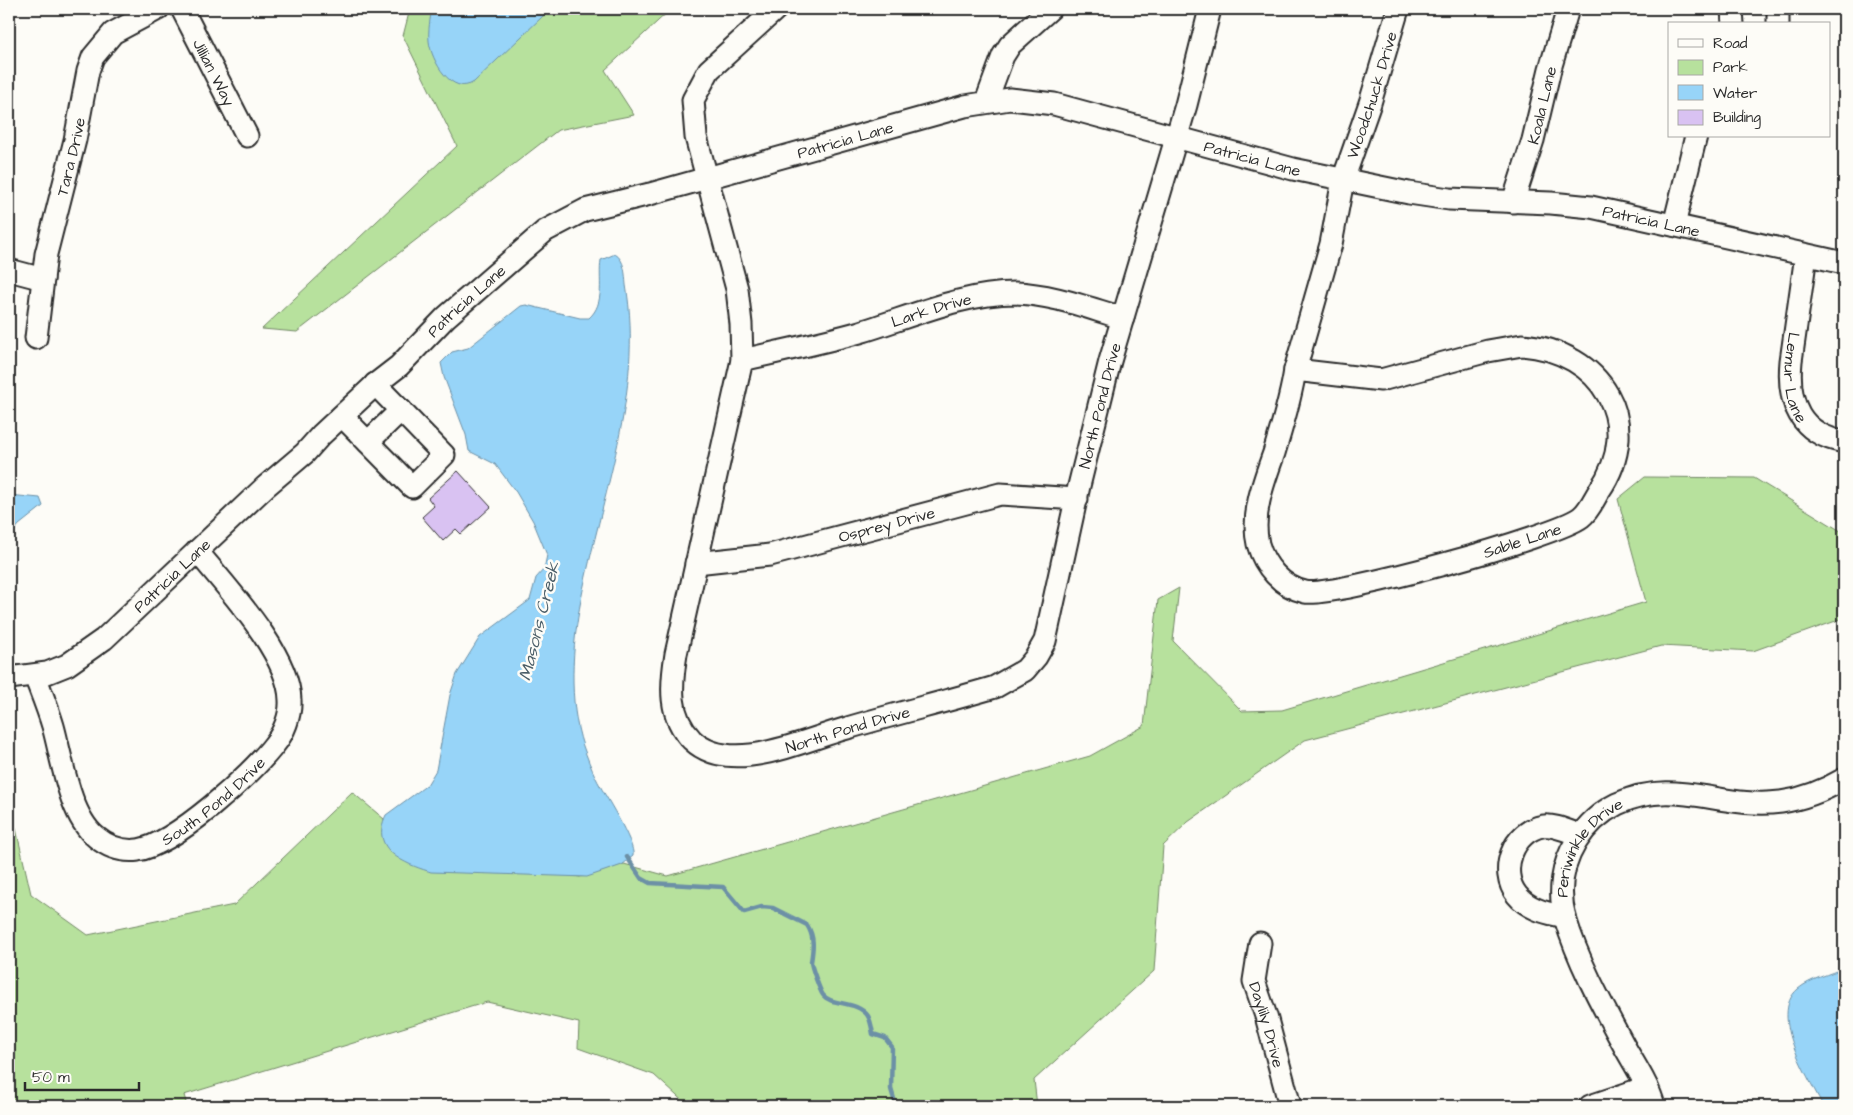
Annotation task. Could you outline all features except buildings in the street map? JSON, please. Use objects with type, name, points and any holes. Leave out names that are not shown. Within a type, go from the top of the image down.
[{"type":"street","name":"Tara Drive","points":[[36,338],[46,254],[65,183],[84,87],[93,56],[113,33],[158,9]]},
{"type":"street","name":"Jillian Way","points":[[182,9],[247,136]]},
{"type":"street","name":"North Pond Drive","points":[[776,9],[709,70],[693,100],[696,137],[737,289],[741,324],[742,360],[676,654],[672,704],[686,734],[706,749],[730,756],[763,753],[994,687],[1025,670],[1036,657],[1045,641],[1089,445],[1123,318],[1189,94],[1210,9]]},
{"type":"street","points":[[986,102],[1003,56],[1010,45],[1050,9]]},
{"type":"street","name":"Woodchuck Drive","points":[[1343,180],[1370,103],[1398,9]]},
{"type":"street","name":"Koala Lane","points":[[1513,202],[1533,140],[1548,78],[1568,9]]},
{"type":"street","points":[[1732,9],[1733,22]]},
{"type":"street","points":[[1778,9],[1778,22]]},
{"type":"street","name":"Patricia Lane","points":[[9,678],[35,676],[67,664],[104,639],[305,453],[375,384],[399,366],[446,317],[546,231],[585,210],[986,102],[1010,100],[1054,104],[1175,138],[1343,180],[1429,197],[1591,207],[1844,263]]},
{"type":"street","points":[[1674,224],[1696,138]]},
{"type":"street","name":"Sable Lane","points":[[1295,370],[1381,380],[1505,347],[1522,345],[1554,350],[1583,364],[1604,387],[1615,415],[1618,438],[1615,461],[1610,476],[1583,516],[1569,525],[1514,544],[1340,590],[1306,592],[1289,586],[1276,576],[1264,561],[1258,544],[1256,526],[1262,488],[1284,416],[1295,370],[1332,244],[1343,180]]},
{"type":"street","name":"Lemur Lane","points":[[1806,255],[1791,360],[1791,392],[1803,421],[1815,432],[1830,439],[1844,442]]},
{"type":"street","points":[[9,270],[42,279]]},
{"type":"street","name":"Lark Drive","points":[[742,360],[825,341],[964,301],[998,294],[1014,293],[1048,297],[1123,318]]},
{"type":"street","points":[[342,416],[412,487],[444,455],[375,384]]},
{"type":"street","points":[[368,442],[400,410]]},
{"type":"street","name":"Osprey Drive","points":[[696,563],[770,554],[1000,494],[1077,499]]},
{"type":"street","name":"South Pond Drive","points":[[35,676],[52,724],[72,797],[85,825],[95,837],[108,846],[123,850],[138,850],[154,845],[180,830],[208,809],[275,745],[289,715],[290,699],[287,683],[274,654],[257,626],[197,551]]},
{"type":"street","name":"Periwinkle Drive","points":[[1651,1097],[1591,980],[1565,917],[1561,897],[1562,879],[1566,861],[1580,835],[1597,816],[1613,806],[1646,793],[1683,792],[1740,802],[1780,802],[1816,793],[1844,779]]},
{"type":"street","points":[[1565,917],[1537,910],[1517,895],[1509,876],[1511,852],[1524,833],[1544,825],[1580,835]]},
{"type":"street","name":"Daylily Drive","points":[[1260,942],[1254,981],[1266,1016],[1290,1106]]},
{"type":"street","points":[[1590,1106],[1651,1097]]},
{"type":"green space","points":[[410,9],[671,9],[605,70],[634,115],[558,130],[297,332],[262,329],[457,146],[403,36]]},
{"type":"green space","points":[[1645,477],[1754,478],[1844,533],[1844,618],[1753,651],[1661,646],[1305,740],[1188,822],[1163,846],[1154,971],[1034,1080],[1037,1106],[688,1106],[654,1075],[578,1048],[579,1023],[487,1002],[184,1095],[187,1106],[9,1106],[9,798],[31,894],[88,935],[234,905],[352,792],[384,819],[390,852],[580,877],[624,864],[668,876],[1090,756],[1144,726],[1158,600],[1179,588],[1173,641],[1242,711],[1282,710],[1646,602],[1618,499]]},
{"type":"water","points":[[432,9],[548,9],[474,82],[458,85],[444,74],[434,58],[429,37]]},
{"type":"water","points":[[615,254],[621,260],[625,272],[630,325],[629,364],[618,444],[581,600],[575,636],[573,693],[578,729],[585,750],[596,778],[629,840],[633,856],[622,865],[587,877],[431,872],[411,865],[392,854],[382,838],[382,827],[386,815],[427,785],[436,770],[450,695],[457,674],[480,637],[530,600],[536,578],[544,569],[547,555],[533,521],[516,492],[495,464],[469,451],[466,435],[444,377],[441,363],[452,352],[468,348],[521,306],[526,305],[580,318],[589,318],[598,305],[601,260]]},
{"type":"water","points":[[9,495],[40,498],[43,506],[19,525],[9,537]]},
{"type":"water","points":[[1844,968],[1844,1106],[1823,1106],[1794,1047],[1787,1014],[1790,1000],[1798,989],[1803,985]]},
{"type":"waterway","name":"Masons Creek","points":[[627,857],[641,878],[650,883],[723,887],[744,912],[762,907],[773,908],[807,925],[810,930],[813,948],[811,964],[823,995],[832,1001],[851,1005],[863,1011],[869,1018],[873,1034],[885,1038],[892,1047],[891,1089],[896,1106]]}]
